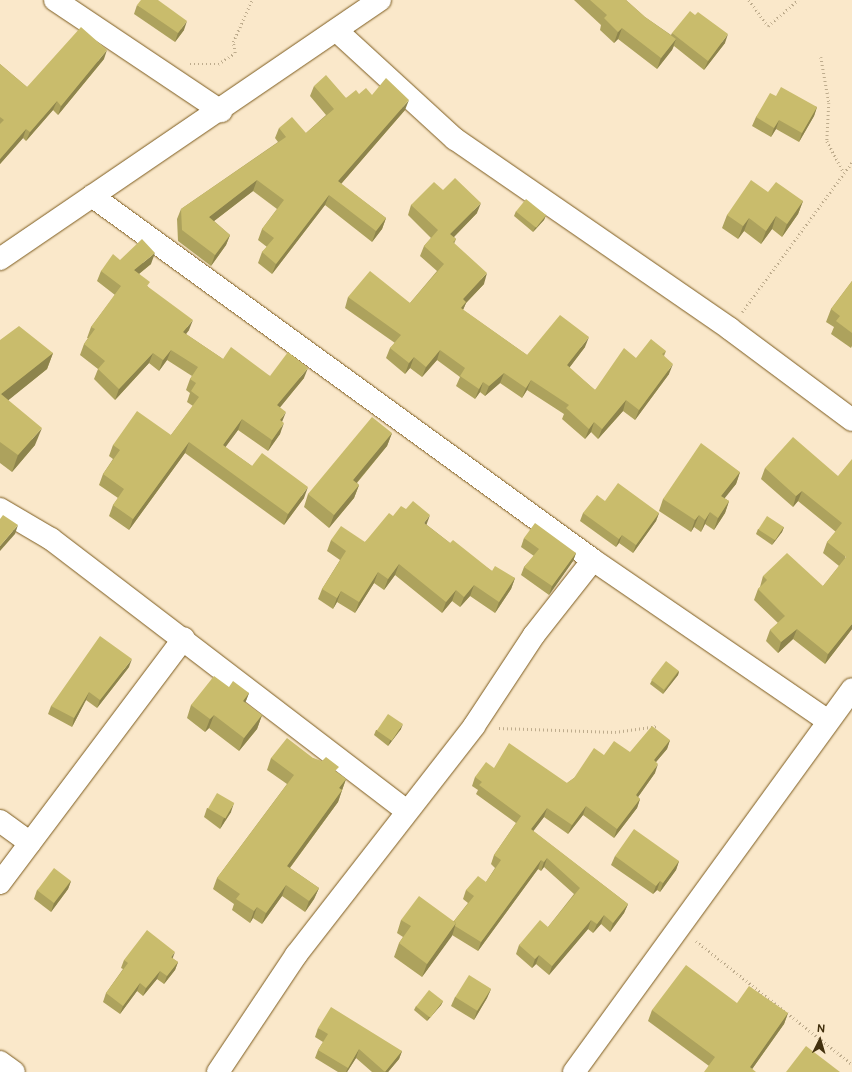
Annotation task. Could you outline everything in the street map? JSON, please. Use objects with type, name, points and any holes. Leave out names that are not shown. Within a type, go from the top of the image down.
[{"type":"street","points":[[55,0],[167,72],[221,111]]},
{"type":"street","points":[[0,259],[221,111],[380,0]]},
{"type":"street","points":[[337,31],[455,139],[730,329],[852,420]]},
{"type":"street","points":[[92,196],[593,560],[827,720]]},
{"type":"street","points":[[0,509],[51,539],[184,638],[406,810]]},
{"type":"street","points":[[218,1072],[296,955],[406,810],[474,726],[526,646],[593,560]]},
{"type":"street","points":[[0,883],[184,638]]},
{"type":"street","points":[[574,1072],[827,720],[852,689]]},
{"type":"street","points":[[0,821],[30,843]]},
{"type":"street","points":[[0,1062],[14,1072]]},
{"type":"path","points":[[167,72],[197,62],[218,64],[235,52],[232,42],[252,0]]},
{"type":"path","points":[[749,0],[768,26],[798,0]]},
{"type":"path","points":[[821,56],[829,103],[827,141],[844,173]]},
{"type":"path","points":[[730,329],[852,162]]},
{"type":"path","points":[[474,726],[614,732],[658,726]]},
{"type":"path","points":[[678,927],[852,1064]]},
{"type":"building","points":[[141,0],[158,0],[187,21],[178,33],[137,5]]},
{"type":"building","points":[[590,0],[626,0],[645,17],[676,39],[661,58],[622,28],[618,32],[604,18],[607,15]]},
{"type":"building","points":[[690,11],[695,15],[698,12],[728,34],[708,61],[672,33]]},
{"type":"building","points":[[81,27],[107,50],[61,106],[57,101],[30,132],[26,129],[0,159],[0,124],[4,120],[0,117],[0,64],[27,87]]},
{"type":"building","points":[[326,75],[346,98],[356,90],[359,94],[366,88],[372,95],[386,78],[409,100],[338,181],[386,218],[376,231],[329,195],[276,264],[262,252],[274,238],[262,229],[284,200],[257,180],[209,217],[230,235],[215,255],[182,230],[181,209],[286,137],[279,128],[292,117],[306,133],[334,109],[314,86]]},
{"type":"building","points":[[781,87],[817,107],[802,133],[779,120],[774,128],[756,117],[770,93],[776,96]]},
{"type":"building","points":[[455,178],[481,203],[450,234],[456,239],[453,242],[487,273],[463,299],[466,302],[461,308],[527,355],[560,315],[589,337],[567,365],[595,390],[624,348],[636,358],[651,339],[666,351],[662,354],[673,364],[639,410],[626,400],[602,429],[594,422],[589,429],[566,408],[569,405],[531,380],[526,388],[504,373],[489,386],[483,382],[479,389],[460,376],[465,368],[440,350],[426,367],[414,357],[409,363],[390,348],[401,335],[348,297],[370,271],[410,303],[444,264],[424,246],[438,230],[411,205],[434,182],[443,190]]},
{"type":"building","points":[[751,180],[768,192],[776,182],[803,201],[787,224],[776,216],[766,231],[749,218],[743,226],[727,215]]},
{"type":"building","points":[[526,199],[546,215],[536,228],[516,211]]},
{"type":"building","points":[[142,239],[155,253],[134,270],[150,282],[147,286],[193,320],[183,332],[223,359],[231,347],[270,376],[288,352],[308,368],[277,405],[286,412],[280,420],[284,423],[272,440],[242,419],[223,445],[252,466],[262,453],[308,487],[288,514],[189,442],[133,519],[113,505],[124,489],[103,474],[120,450],[113,445],[137,411],[171,435],[199,397],[191,391],[196,383],[190,379],[198,367],[171,350],[163,360],[153,353],[119,389],[98,369],[105,361],[84,344],[95,329],[91,327],[121,286],[101,271],[113,254],[120,260]]},
{"type":"building","points":[[852,281],[852,333],[836,321],[840,316],[831,309]]},
{"type":"building","points":[[19,326],[53,353],[1,394],[42,428],[18,455],[0,442],[0,340]]},
{"type":"building","points":[[372,417],[392,433],[353,480],[359,485],[334,515],[308,494]]},
{"type":"building","points":[[793,437],[838,476],[852,459],[852,624],[828,654],[797,629],[781,642],[770,630],[785,616],[758,589],[767,580],[763,576],[787,553],[823,586],[846,557],[827,542],[842,523],[802,491],[796,496],[765,468]]},
{"type":"building","points":[[701,443],[740,472],[721,496],[729,501],[718,518],[710,512],[705,520],[699,515],[695,520],[663,499]]},
{"type":"building","points":[[618,483],[659,513],[636,545],[622,535],[619,539],[583,513],[597,495],[605,501]]},
{"type":"building","points":[[413,501],[430,515],[424,523],[450,543],[453,540],[492,571],[495,566],[515,578],[499,602],[474,585],[464,597],[456,590],[446,602],[399,564],[388,579],[378,572],[359,602],[341,591],[337,598],[322,589],[346,551],[331,540],[341,526],[365,542],[389,513],[393,516],[401,506],[406,509]]},
{"type":"building","points":[[3,515],[18,525],[0,546],[0,519]]},
{"type":"building","points":[[767,516],[784,527],[775,540],[758,529]]},
{"type":"building","points":[[535,523],[576,553],[552,586],[524,567],[539,549],[524,538]]},
{"type":"building","points":[[100,636],[132,659],[100,700],[89,692],[74,718],[51,706]]},
{"type":"building","points":[[666,661],[679,671],[664,690],[651,680]]},
{"type":"building","points":[[214,676],[229,687],[233,681],[249,693],[243,701],[262,715],[244,738],[214,715],[210,719],[191,705]]},
{"type":"building","points":[[388,714],[403,724],[392,741],[377,731]]},
{"type":"building","points":[[652,726],[670,740],[654,760],[658,764],[636,795],[640,799],[617,829],[586,806],[572,825],[547,808],[531,829],[628,904],[613,923],[604,915],[597,924],[591,920],[552,966],[539,955],[535,959],[519,945],[540,920],[548,927],[580,888],[547,858],[544,862],[541,860],[481,942],[455,926],[456,923],[454,921],[474,896],[466,890],[478,876],[486,882],[501,860],[494,855],[521,816],[479,785],[482,782],[475,777],[486,762],[494,768],[509,743],[567,783],[574,778],[594,748],[604,755],[614,741],[630,752]]},
{"type":"building","points":[[287,738],[313,758],[322,761],[326,757],[339,767],[335,771],[346,779],[339,788],[342,790],[287,866],[319,888],[309,901],[286,885],[266,913],[257,907],[254,911],[236,899],[240,894],[217,878],[294,775],[271,758]]},
{"type":"building","points":[[217,793],[234,803],[225,819],[208,809]]},
{"type":"building","points":[[634,829],[679,861],[663,883],[660,881],[656,886],[615,856]]},
{"type":"building","points":[[54,868],[71,881],[54,903],[37,890]]},
{"type":"building","points":[[419,896],[456,923],[427,964],[399,943],[411,926],[401,920]]},
{"type":"building","points":[[147,930],[175,952],[171,957],[178,962],[167,976],[160,971],[146,988],[140,983],[123,1006],[106,993],[128,963],[124,960]]},
{"type":"building","points":[[686,965],[737,1003],[749,986],[788,1013],[750,1067],[756,1072],[704,1072],[715,1057],[652,1010]]},
{"type":"building","points":[[469,975],[491,989],[477,1011],[455,997]]},
{"type":"building","points":[[429,990],[443,1001],[430,1018],[416,1007]]},
{"type":"building","points":[[331,1007],[402,1051],[385,1072],[359,1049],[348,1068],[318,1050],[328,1034],[318,1028]]},
{"type":"building","points":[[806,1046],[840,1072],[786,1072]]}]
